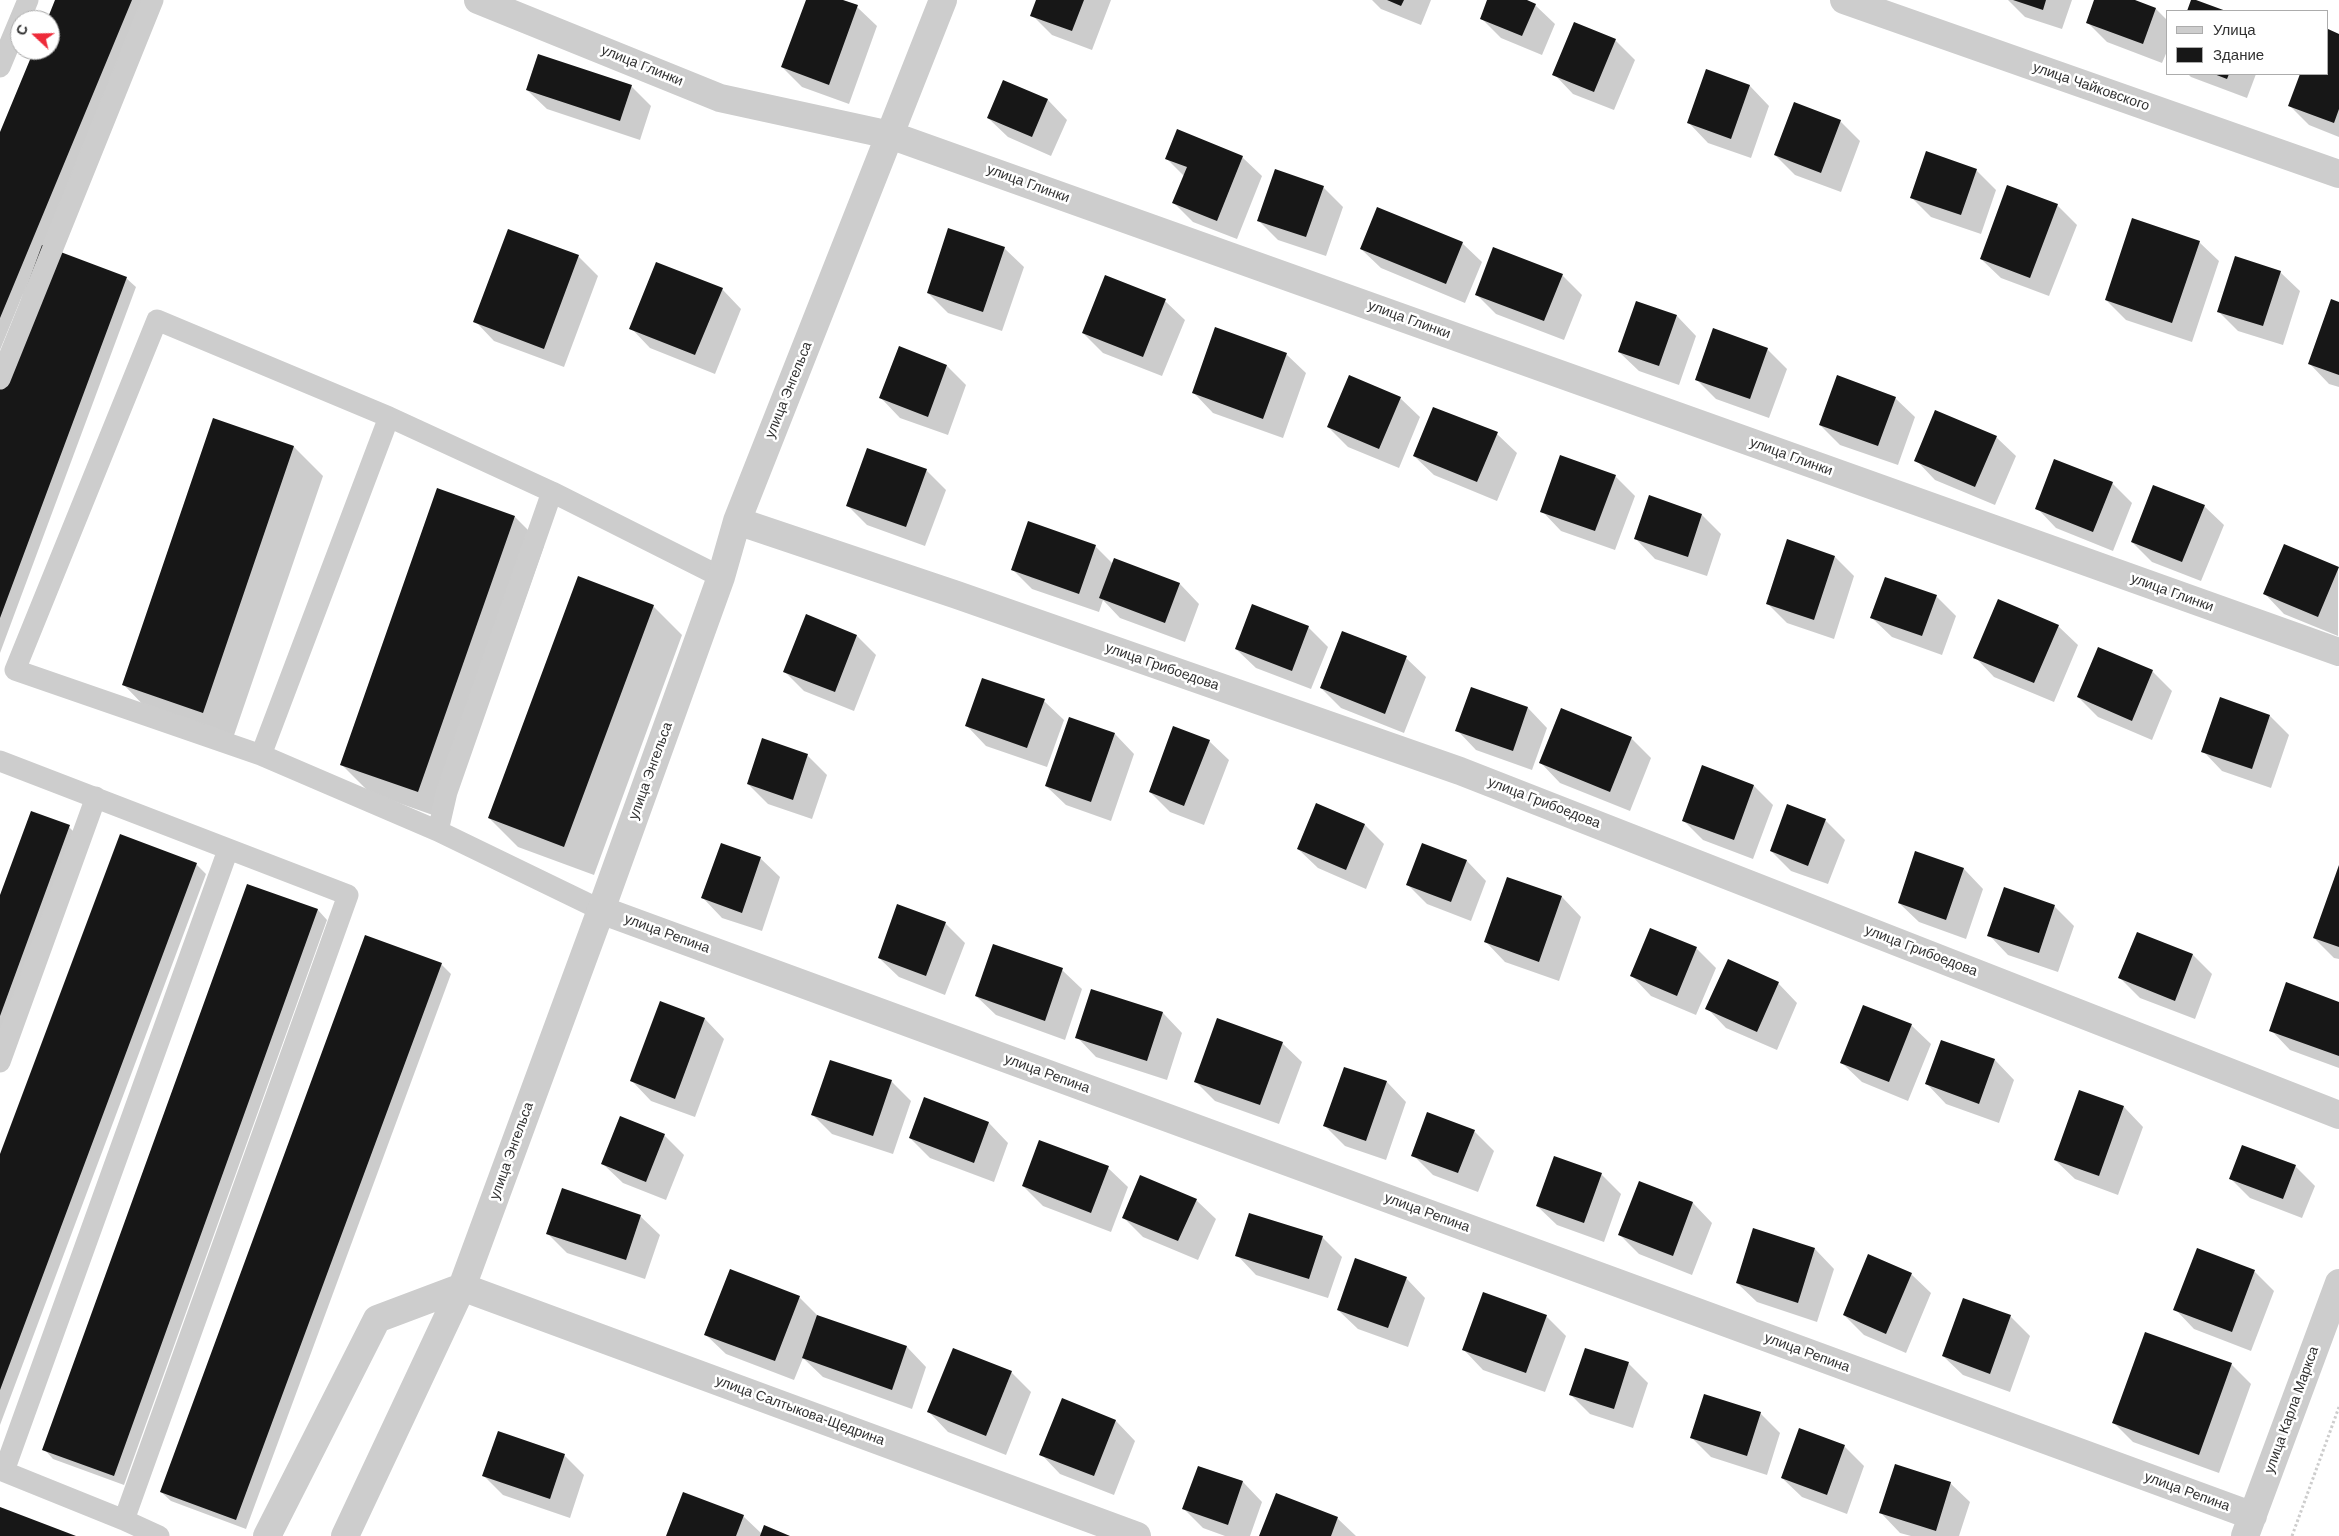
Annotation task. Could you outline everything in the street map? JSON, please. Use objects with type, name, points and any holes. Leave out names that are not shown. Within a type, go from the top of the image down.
[{"type":"street","name":"улица Глинки","points":[[478,0],[720,98],[890,135],[2339,652]]},
{"type":"street","name":"улица Энгельса","points":[[345,1536],[462,1286],[601,910],[720,577],[737,521],[943,0]]},
{"type":"street","name":"улица Чайковского","points":[[1844,0],[2339,174]]},
{"type":"street","name":"улица Грибоедова","points":[[737,521],[957,595],[1460,771],[2339,1115]]},
{"type":"street","name":"улица Репина","points":[[601,910],[2249,1526]]},
{"type":"street","name":"улица Карла Маркса","points":[[2249,1526],[2333,1316],[2339,1283]]},
{"type":"street","points":[[267,1536],[377,1319],[462,1286]]},
{"type":"street","name":"улица Салтыкова-Щедрина","points":[[462,1286],[1137,1536]]},
{"type":"lane","points":[[0,67],[28,0]]},
{"type":"lane","points":[[0,379],[153,0]]},
{"type":"lane","points":[[601,910],[438,831],[261,754],[15,670],[157,320],[389,417],[552,492],[720,577]]},
{"type":"lane","points":[[261,754],[389,417]]},
{"type":"lane","points":[[438,831],[447,792],[552,492]]},
{"type":"lane","points":[[0,761],[348,895],[124,1520]]},
{"type":"lane","points":[[0,1062],[96,798]]},
{"type":"lane","points":[[159,1536],[2,1470],[228,850]]},
{"type":"path","points":[[2292,1536],[2339,1407]]},
{"type":"building","points":[[55,0],[132,0],[0,318],[0,132],[30,60],[60,60],[60,10],[51,10]]},
{"type":"building","points":[[806,0],[843,0],[858,5],[829,85],[781,67]]},
{"type":"building","points":[[1036,0],[1084,0],[1072,31],[1030,16]]},
{"type":"building","points":[[1387,0],[1404,0],[1401,6]]},
{"type":"building","points":[[1487,0],[1527,0],[1536,4],[1522,36],[1480,19]]},
{"type":"building","points":[[2013,0],[2046,0],[2043,10]]},
{"type":"building","points":[[2094,0],[2135,0],[2156,8],[2143,44],[2086,23]]},
{"type":"building","points":[[2191,0],[2196,0],[2223,10],[2187,10]]},
{"type":"building","points":[[1574,22],[1616,39],[1594,92],[1552,75]]},
{"type":"building","points":[[2329,29],[2339,34],[2339,109],[2334,123],[2288,106],[2300,75],[2329,75]]},
{"type":"building","points":[[538,54],[632,85],[620,121],[526,90]]},
{"type":"building","points":[[1706,69],[1750,85],[1731,139],[1687,123]]},
{"type":"building","points":[[2217,75],[2229,75],[2227,79]]},
{"type":"building","points":[[1003,80],[1048,99],[1032,137],[987,118]]},
{"type":"building","points":[[1794,102],[1841,120],[1821,173],[1774,155]]},
{"type":"building","points":[[1177,129],[1243,156],[1217,221],[1172,203],[1187,167],[1165,159]]},
{"type":"building","points":[[1926,151],[1977,169],[1961,215],[1910,198]]},
{"type":"building","points":[[1275,169],[1324,186],[1306,237],[1257,221]]},
{"type":"building","points":[[2007,185],[2058,204],[2030,278],[1980,259]]},
{"type":"building","points":[[1377,207],[1463,242],[1446,284],[1360,249]]},
{"type":"building","points":[[2132,218],[2200,241],[2172,323],[2105,300]]},
{"type":"building","points":[[948,228],[1005,247],[983,312],[927,293]]},
{"type":"building","points":[[508,229],[579,255],[544,349],[473,322]]},
{"type":"building","points":[[42,245],[127,277],[0,618],[0,360]]},
{"type":"building","points":[[1493,247],[1563,274],[1544,321],[1475,295]]},
{"type":"building","points":[[2235,256],[2281,271],[2263,326],[2217,312]]},
{"type":"building","points":[[656,262],[723,288],[695,355],[629,329]]},
{"type":"building","points":[[1105,275],[1166,299],[1143,357],[1082,333]]},
{"type":"building","points":[[2331,299],[2339,302],[2339,375],[2308,364]]},
{"type":"building","points":[[1636,301],[1677,315],[1659,366],[1618,352]]},
{"type":"building","points":[[1215,327],[1287,353],[1263,419],[1192,393]]},
{"type":"building","points":[[1713,328],[1768,348],[1750,399],[1695,380]]},
{"type":"building","points":[[899,346],[947,365],[928,417],[879,398]]},
{"type":"building","points":[[1349,375],[1401,397],[1379,449],[1327,427]]},
{"type":"building","points":[[1837,375],[1896,397],[1878,446],[1819,425]]},
{"type":"building","points":[[1433,407],[1498,432],[1477,482],[1413,456]]},
{"type":"building","points":[[1935,410],[1997,436],[1975,487],[1914,461]]},
{"type":"building","points":[[213,418],[294,446],[203,713],[122,685]]},
{"type":"building","points":[[867,448],[927,469],[906,527],[846,506]]},
{"type":"building","points":[[1560,455],[1616,475],[1595,531],[1540,512]]},
{"type":"building","points":[[2054,459],[2113,482],[2093,532],[2035,509]]},
{"type":"building","points":[[2153,485],[2205,505],[2182,562],[2131,542]]},
{"type":"building","points":[[437,488],[515,516],[418,792],[340,765]]},
{"type":"building","points":[[1649,495],[1702,514],[1688,557],[1634,539]]},
{"type":"building","points":[[1028,521],[1096,545],[1079,594],[1011,570]]},
{"type":"building","points":[[1787,539],[1835,556],[1814,620],[1766,604]]},
{"type":"building","points":[[2284,544],[2339,567],[2318,617],[2263,594]]},
{"type":"building","points":[[1114,558],[1180,583],[1165,623],[1099,598]]},
{"type":"building","points":[[578,576],[654,605],[564,847],[488,818]]},
{"type":"building","points":[[1885,577],[1937,595],[1922,636],[1870,618]]},
{"type":"building","points":[[1998,599],[2059,625],[2034,683],[1973,658]]},
{"type":"building","points":[[1252,604],[1309,626],[1292,671],[1235,649]]},
{"type":"building","points":[[806,614],[857,635],[835,692],[783,672]]},
{"type":"building","points":[[1342,631],[1407,656],[1385,714],[1320,688]]},
{"type":"building","points":[[2098,647],[2153,670],[2132,721],[2077,697]]},
{"type":"building","points":[[982,678],[1045,699],[1027,748],[965,726]]},
{"type":"building","points":[[1471,687],[1528,707],[1513,751],[1455,731]]},
{"type":"building","points":[[2220,697],[2270,715],[2252,769],[2201,752]]},
{"type":"building","points":[[1561,708],[1632,737],[1610,792],[1539,763]]},
{"type":"building","points":[[1069,717],[1115,733],[1091,802],[1045,786]]},
{"type":"building","points":[[1173,726],[1210,740],[1184,806],[1149,792]]},
{"type":"building","points":[[762,738],[808,754],[793,800],[747,784]]},
{"type":"building","points":[[1702,765],[1754,785],[1734,840],[1682,821]]},
{"type":"building","points":[[1316,803],[1365,824],[1346,870],[1297,849]]},
{"type":"building","points":[[1787,804],[1826,819],[1808,866],[1770,851]]},
{"type":"building","points":[[31,811],[70,825],[0,1016],[0,895]]},
{"type":"building","points":[[120,834],[197,863],[0,1390],[0,1154]]},
{"type":"building","points":[[721,843],[761,857],[742,913],[701,898]]},
{"type":"building","points":[[1422,843],[1467,860],[1451,902],[1406,885]]},
{"type":"building","points":[[1915,851],[1964,868],[1946,920],[1898,903]]},
{"type":"building","points":[[2339,865],[2339,947],[2313,938]]},
{"type":"building","points":[[1507,877],[1562,896],[1539,962],[1484,942]]},
{"type":"building","points":[[247,884],[318,909],[114,1476],[42,1450]]},
{"type":"building","points":[[2004,887],[2055,905],[2039,953],[1987,936]]},
{"type":"building","points":[[897,904],[946,922],[926,976],[878,958]]},
{"type":"building","points":[[1650,928],[1697,947],[1677,996],[1630,976]]},
{"type":"building","points":[[2137,932],[2193,954],[2175,1001],[2118,978]]},
{"type":"building","points":[[365,935],[442,963],[236,1520],[160,1492]]},
{"type":"building","points":[[993,944],[1063,968],[1045,1021],[975,996]]},
{"type":"building","points":[[1728,959],[1779,982],[1757,1032],[1705,1009]]},
{"type":"building","points":[[2286,982],[2339,1002],[2339,1056],[2269,1031]]},
{"type":"building","points":[[1091,989],[1163,1012],[1147,1061],[1075,1038]]},
{"type":"building","points":[[660,1001],[705,1018],[675,1099],[630,1081]]},
{"type":"building","points":[[1863,1005],[1912,1024],[1889,1082],[1840,1063]]},
{"type":"building","points":[[1217,1018],[1283,1042],[1260,1105],[1194,1082]]},
{"type":"building","points":[[1941,1040],[1995,1059],[1979,1104],[1925,1084]]},
{"type":"building","points":[[830,1060],[892,1080],[873,1136],[811,1115]]},
{"type":"building","points":[[1344,1067],[1387,1081],[1366,1141],[1323,1126]]},
{"type":"building","points":[[2079,1090],[2124,1106],[2099,1176],[2054,1160]]},
{"type":"building","points":[[924,1097],[989,1122],[974,1163],[909,1138]]},
{"type":"building","points":[[1427,1112],[1475,1130],[1458,1173],[1411,1156]]},
{"type":"building","points":[[620,1116],[665,1134],[646,1182],[601,1164]]},
{"type":"building","points":[[1039,1140],[1109,1166],[1091,1213],[1022,1186]]},
{"type":"building","points":[[2242,1145],[2296,1165],[2283,1199],[2229,1179]]},
{"type":"building","points":[[1554,1156],[1602,1173],[1584,1223],[1536,1206]]},
{"type":"building","points":[[1140,1175],[1197,1199],[1178,1241],[1122,1218]]},
{"type":"building","points":[[1639,1181],[1693,1202],[1673,1256],[1618,1235]]},
{"type":"building","points":[[562,1188],[641,1215],[626,1260],[546,1234]]},
{"type":"building","points":[[1249,1213],[1323,1236],[1309,1279],[1235,1256]]},
{"type":"building","points":[[1753,1228],[1815,1248],[1798,1303],[1736,1283]]},
{"type":"building","points":[[2197,1248],[2255,1270],[2232,1332],[2173,1310]]},
{"type":"building","points":[[1868,1254],[1912,1273],[1886,1334],[1843,1315]]},
{"type":"building","points":[[1355,1258],[1407,1277],[1388,1328],[1337,1310]]},
{"type":"building","points":[[730,1269],[800,1296],[775,1361],[704,1335]]},
{"type":"building","points":[[1483,1292],[1547,1315],[1526,1373],[1462,1350]]},
{"type":"building","points":[[1963,1298],[2011,1315],[1990,1374],[1942,1356]]},
{"type":"building","points":[[817,1315],[907,1346],[892,1390],[802,1358]]},
{"type":"building","points":[[2145,1332],[2232,1363],[2199,1455],[2112,1423]]},
{"type":"building","points":[[953,1348],[1012,1371],[986,1436],[927,1412]]},
{"type":"building","points":[[1585,1348],[1629,1362],[1614,1409],[1569,1395]]},
{"type":"building","points":[[1704,1394],[1761,1412],[1747,1456],[1690,1438]]},
{"type":"building","points":[[1062,1398],[1116,1420],[1094,1476],[1039,1455]]},
{"type":"building","points":[[1799,1428],[1845,1445],[1827,1495],[1781,1478]]},
{"type":"building","points":[[498,1431],[565,1454],[550,1499],[482,1476]]},
{"type":"building","points":[[1895,1464],[1951,1482],[1936,1531],[1879,1513]]},
{"type":"building","points":[[1198,1466],[1243,1481],[1228,1525],[1182,1509]]},
{"type":"building","points":[[683,1492],[744,1515],[736,1536],[666,1536]]},
{"type":"building","points":[[1276,1493],[1338,1517],[1331,1536],[1259,1536]]},
{"type":"building","points":[[0,1507],[76,1536],[0,1536]]},
{"type":"building","points":[[764,1525],[790,1536],[760,1536]]}]
